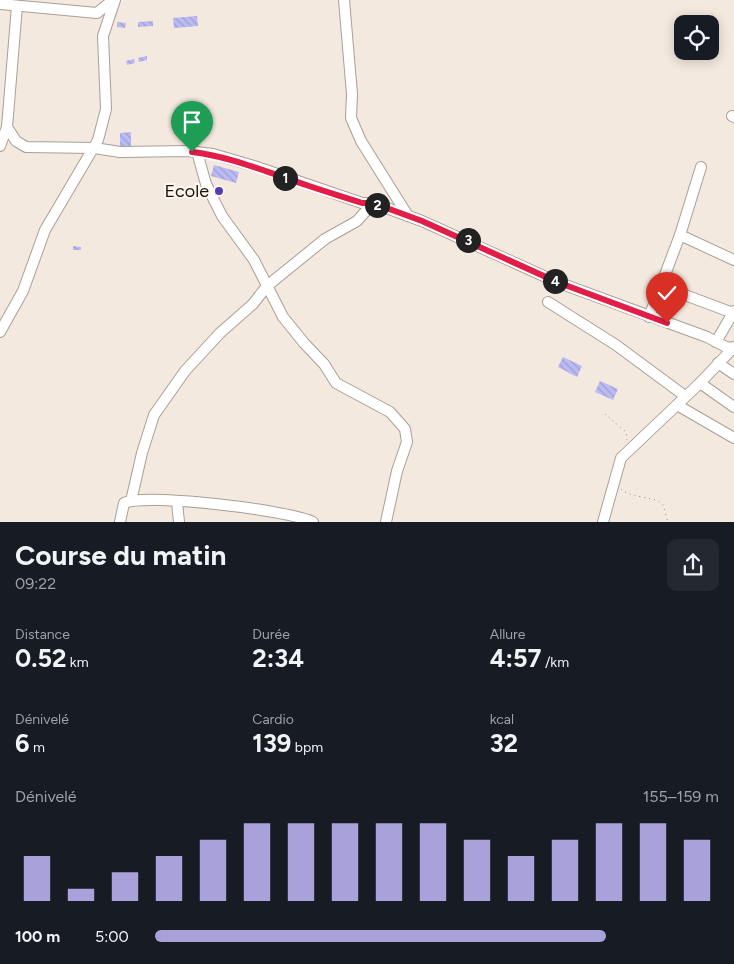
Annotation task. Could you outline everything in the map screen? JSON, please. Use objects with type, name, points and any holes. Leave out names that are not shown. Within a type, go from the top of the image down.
[{"type":"street","points":[[0,4],[97,13],[114,0]]},
{"type":"street","points":[[0,332],[23,291],[45,230],[94,148],[102,127],[106,109],[103,36],[114,0]]},
{"type":"street","points":[[344,0],[352,94],[351,118],[361,141],[408,216]]},
{"type":"street","points":[[0,146],[6,127],[14,62],[17,6]]},
{"type":"street","points":[[97,13],[106,25]]},
{"type":"street","points":[[6,127],[16,141],[26,147],[94,148],[120,152],[197,152],[213,154],[254,166],[362,203],[373,203],[408,216],[469,240],[557,282],[726,347],[734,347]]},
{"type":"street","points":[[197,152],[206,184],[222,216],[254,260],[283,317],[324,364],[336,383],[390,412],[405,429],[407,442],[397,471],[386,522]]},
{"type":"street","points":[[649,317],[680,235],[701,167]]},
{"type":"street","points":[[131,502],[142,453],[154,415],[185,371],[220,333],[253,304],[268,286],[325,239],[357,221],[373,203]]},
{"type":"street","points":[[680,235],[734,260]]},
{"type":"street","points":[[661,286],[733,312],[716,342]]},
{"type":"street","points":[[548,302],[616,345],[685,396]]},
{"type":"street","points":[[603,522],[621,458],[700,383],[734,347]]},
{"type":"street","points":[[718,363],[734,374]]},
{"type":"street","points":[[700,383],[734,407]]},
{"type":"street","points":[[677,405],[734,438]]},
{"type":"street","points":[[120,522],[124,503],[131,502],[212,504],[286,515],[313,522]]},
{"type":"street","points":[[177,502],[179,522]]},
{"type":"path","points":[[606,414],[626,432],[627,440]]},
{"type":"path","points":[[613,482],[624,493],[658,500],[663,505],[668,522]]},
{"type":"building","points":[[197,16],[198,26],[174,28],[173,18]]},
{"type":"building","points":[[153,21],[153,26],[138,27],[138,22]]},
{"type":"building","points":[[117,22],[126,23],[125,28],[117,27]]},
{"type":"building","points":[[147,56],[147,60],[139,62],[138,58]]},
{"type":"building","points":[[134,59],[135,63],[127,65],[126,61]]},
{"type":"building","points":[[131,132],[131,146],[120,147],[120,133]]},
{"type":"building","points":[[214,165],[239,172],[236,183],[211,176]]},
{"type":"building","points":[[73,246],[81,247],[81,250],[73,250]]},
{"type":"building","points":[[563,357],[582,366],[577,377],[558,367]]},
{"type":"building","points":[[600,381],[618,389],[613,400],[595,392]]},
{"type":"place","name":"Ecole","points":[[219,191]]},
{"type":"route","points":[[192,152],[213,154],[362,203],[373,203],[469,240],[557,282],[609,303],[667,323]]}]
